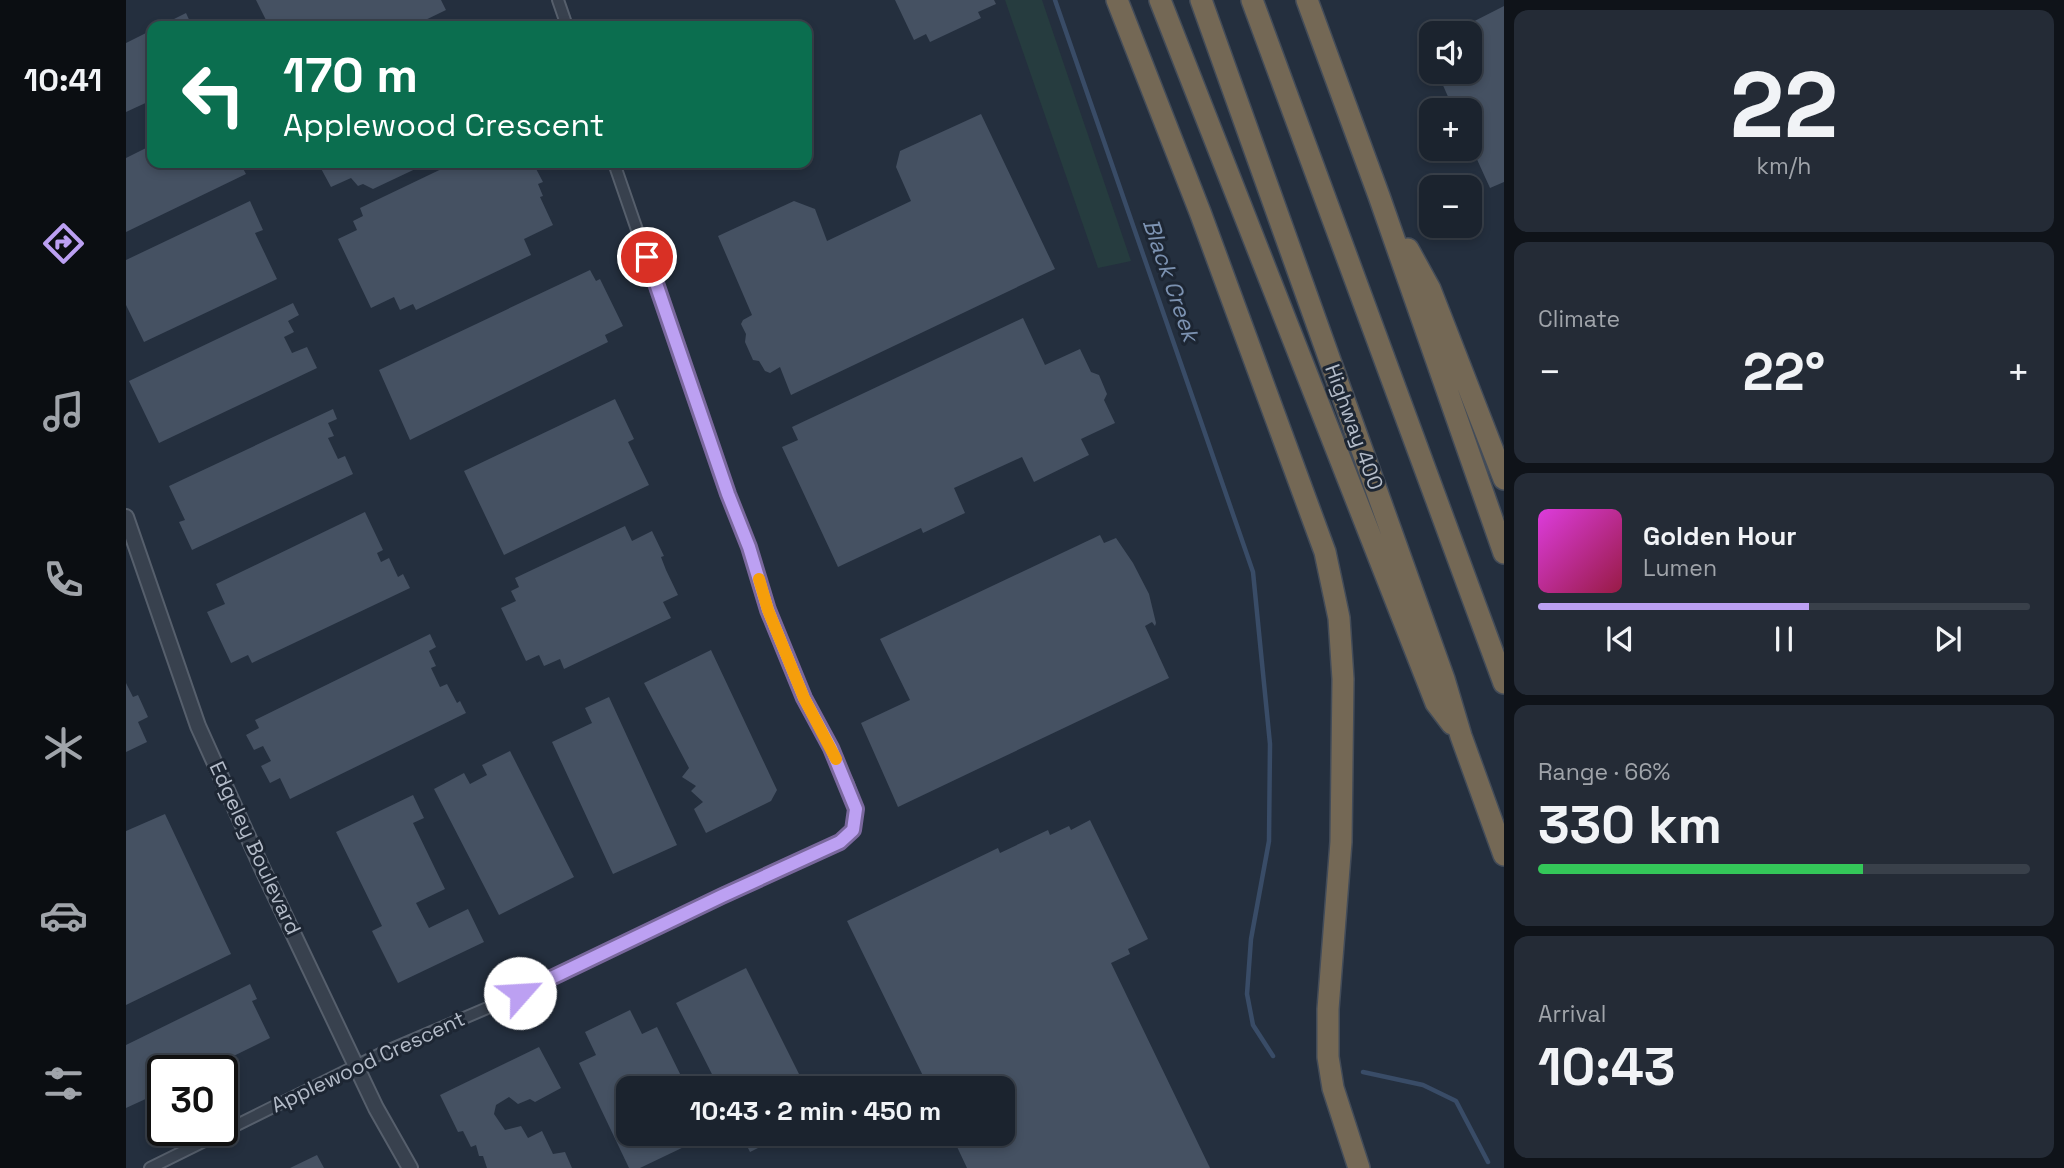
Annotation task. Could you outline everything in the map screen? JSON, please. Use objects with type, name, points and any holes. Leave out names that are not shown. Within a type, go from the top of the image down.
[{"type":"highway","points":[[1117,0],[1309,503],[1328,565],[1339,618],[1343,679],[1341,842],[1328,1009],[1328,1057],[1333,1088],[1359,1168]]},
{"type":"highway","points":[[1160,0],[1436,703],[1461,736]]},
{"type":"highway","name":"Highway 400","points":[[1201,0],[1440,666],[1461,736],[1504,855]]},
{"type":"highway","points":[[1252,0],[1504,683]]},
{"type":"highway","points":[[1307,0],[1504,553]]},
{"type":"highway","points":[[1379,196],[1430,289],[1504,479]]},
{"type":"street","points":[[558,0],[565,21]]},
{"type":"street","name":"Applewood Crescent","points":[[150,1168],[356,1065],[526,990],[840,842],[853,830],[856,809],[848,785],[804,698],[768,610],[749,547],[724,484],[616,168]]},
{"type":"street","name":"Edgeley Boulevard","points":[[126,517],[198,726],[376,1108],[410,1168]]},
{"type":"green space","points":[[1005,0],[1042,0],[1131,261],[1098,268]]},
{"type":"building","points":[[256,0],[441,0],[446,10],[423,21],[266,21]]},
{"type":"building","points":[[895,0],[994,0],[996,4],[978,12],[981,18],[930,42],[926,34],[914,40]]},
{"type":"building","points":[[1504,6],[1504,182],[1490,188],[1478,161],[1482,161],[1482,98],[1449,98],[1442,84],[1482,84],[1482,21],[1475,21]]},
{"type":"building","points":[[186,13],[190,21],[170,21]]},
{"type":"building","points":[[147,32],[147,102],[126,112],[126,43]]},
{"type":"building","points":[[981,114],[1055,269],[791,395],[780,367],[770,373],[765,371],[759,361],[753,360],[741,324],[752,315],[718,236],[794,201],[815,209],[827,241],[911,201],[896,167],[900,151]]},
{"type":"building","points":[[147,148],[147,168],[243,168],[246,174],[126,232],[126,158]]},
{"type":"building","points":[[321,168],[417,168],[373,189],[363,184],[358,186],[351,178],[331,187]]},
{"type":"building","points":[[444,168],[536,168],[543,182],[538,184],[543,196],[540,197],[553,225],[524,239],[531,255],[416,310],[413,304],[400,310],[394,297],[371,308],[338,239],[357,230],[353,221],[363,216],[360,208]]},
{"type":"building","points":[[250,201],[263,230],[255,233],[277,279],[144,342],[126,305],[126,260]]},
{"type":"building","points":[[590,270],[596,281],[600,279],[623,326],[605,335],[608,342],[410,440],[379,370]]},
{"type":"building","points":[[293,303],[299,315],[288,321],[294,332],[284,337],[292,353],[307,347],[317,368],[159,443],[129,381]]},
{"type":"building","points":[[1023,318],[1045,365],[1080,349],[1091,372],[1099,375],[1107,394],[1104,400],[1115,423],[1081,439],[1089,455],[1034,482],[1022,457],[954,488],[965,513],[923,533],[921,528],[838,567],[782,447],[798,440],[792,427]]},
{"type":"building","points":[[615,399],[634,439],[628,442],[649,485],[504,555],[464,471]]},
{"type":"building","points":[[333,409],[337,419],[328,423],[334,436],[328,438],[338,459],[345,456],[353,474],[192,550],[179,522],[185,520],[169,486]]},
{"type":"building","points":[[365,512],[383,550],[377,553],[381,562],[389,558],[398,577],[403,574],[410,588],[252,663],[248,655],[231,663],[207,612],[225,604],[216,584]]},
{"type":"building","points":[[625,526],[632,541],[652,531],[678,595],[663,602],[671,618],[564,669],[560,659],[544,666],[539,655],[526,661],[501,608],[516,601],[511,591],[519,587],[515,578]]},
{"type":"building","points":[[1100,535],[1104,543],[1116,538],[1149,594],[1156,623],[1155,626],[1152,622],[1145,626],[1169,678],[898,807],[861,723],[910,700],[880,639]]},
{"type":"building","points":[[430,634],[436,647],[429,651],[436,666],[431,668],[440,687],[447,684],[466,713],[290,799],[280,778],[270,783],[261,766],[271,761],[263,746],[254,750],[246,735],[259,728],[255,720]]},
{"type":"building","points":[[711,650],[777,790],[771,801],[706,833],[694,809],[703,802],[691,791],[696,786],[682,777],[689,768],[644,683]]},
{"type":"building","points":[[126,683],[133,697],[138,695],[148,717],[138,722],[147,742],[126,752]]},
{"type":"building","points":[[609,697],[677,845],[613,874],[552,742],[592,723],[585,708]]},
{"type":"building","points":[[510,751],[574,877],[499,915],[434,789],[464,773],[470,784],[487,775],[482,765]]},
{"type":"building","points":[[413,795],[424,818],[413,823],[445,889],[416,903],[429,928],[468,909],[484,942],[398,983],[372,931],[382,926],[336,832]]},
{"type":"building","points":[[165,814],[231,954],[126,1005],[126,831]]},
{"type":"building","points":[[1090,820],[1148,939],[1128,949],[1130,954],[1111,963],[1210,1168],[967,1168],[957,1146],[1015,1146],[1015,1076],[923,1076],[847,921],[998,848],[1000,853],[1048,830],[1050,835],[1069,826],[1071,830]]},
{"type":"building","points":[[746,968],[800,1076],[713,1076],[676,1003]]},
{"type":"building","points":[[250,984],[257,999],[252,1001],[270,1038],[235,1055],[147,1055],[147,1098],[126,1108],[126,1045]]},
{"type":"building","points":[[630,1010],[642,1034],[657,1027],[681,1076],[616,1076],[616,1141],[579,1063],[596,1055],[585,1032]]},
{"type":"building","points":[[539,1047],[561,1088],[535,1102],[530,1099],[518,1104],[509,1097],[496,1105],[494,1114],[505,1130],[521,1126],[528,1138],[542,1131],[553,1154],[565,1152],[572,1168],[487,1168],[476,1145],[471,1147],[463,1131],[458,1132],[440,1095]]},
{"type":"building","points":[[619,1146],[686,1146],[640,1168],[629,1168]]},
{"type":"building","points":[[747,1146],[762,1146],[750,1152]]},
{"type":"building","points":[[317,1155],[324,1168],[290,1168]]},
{"type":"waterway","name":"Black Creek","points":[[1055,0],[1253,572],[1270,744],[1269,841],[1251,939],[1247,994],[1253,1025],[1273,1056]]},
{"type":"waterway","points":[[1363,1072],[1423,1085],[1456,1101],[1488,1162]]},
{"type":"slow traffic","points":[[759,579],[768,610],[804,698],[836,759]]},
{"type":"route","points":[[520,993],[840,842],[853,830],[856,809],[848,785],[804,698],[768,610],[749,547],[728,494],[647,257]]}]
